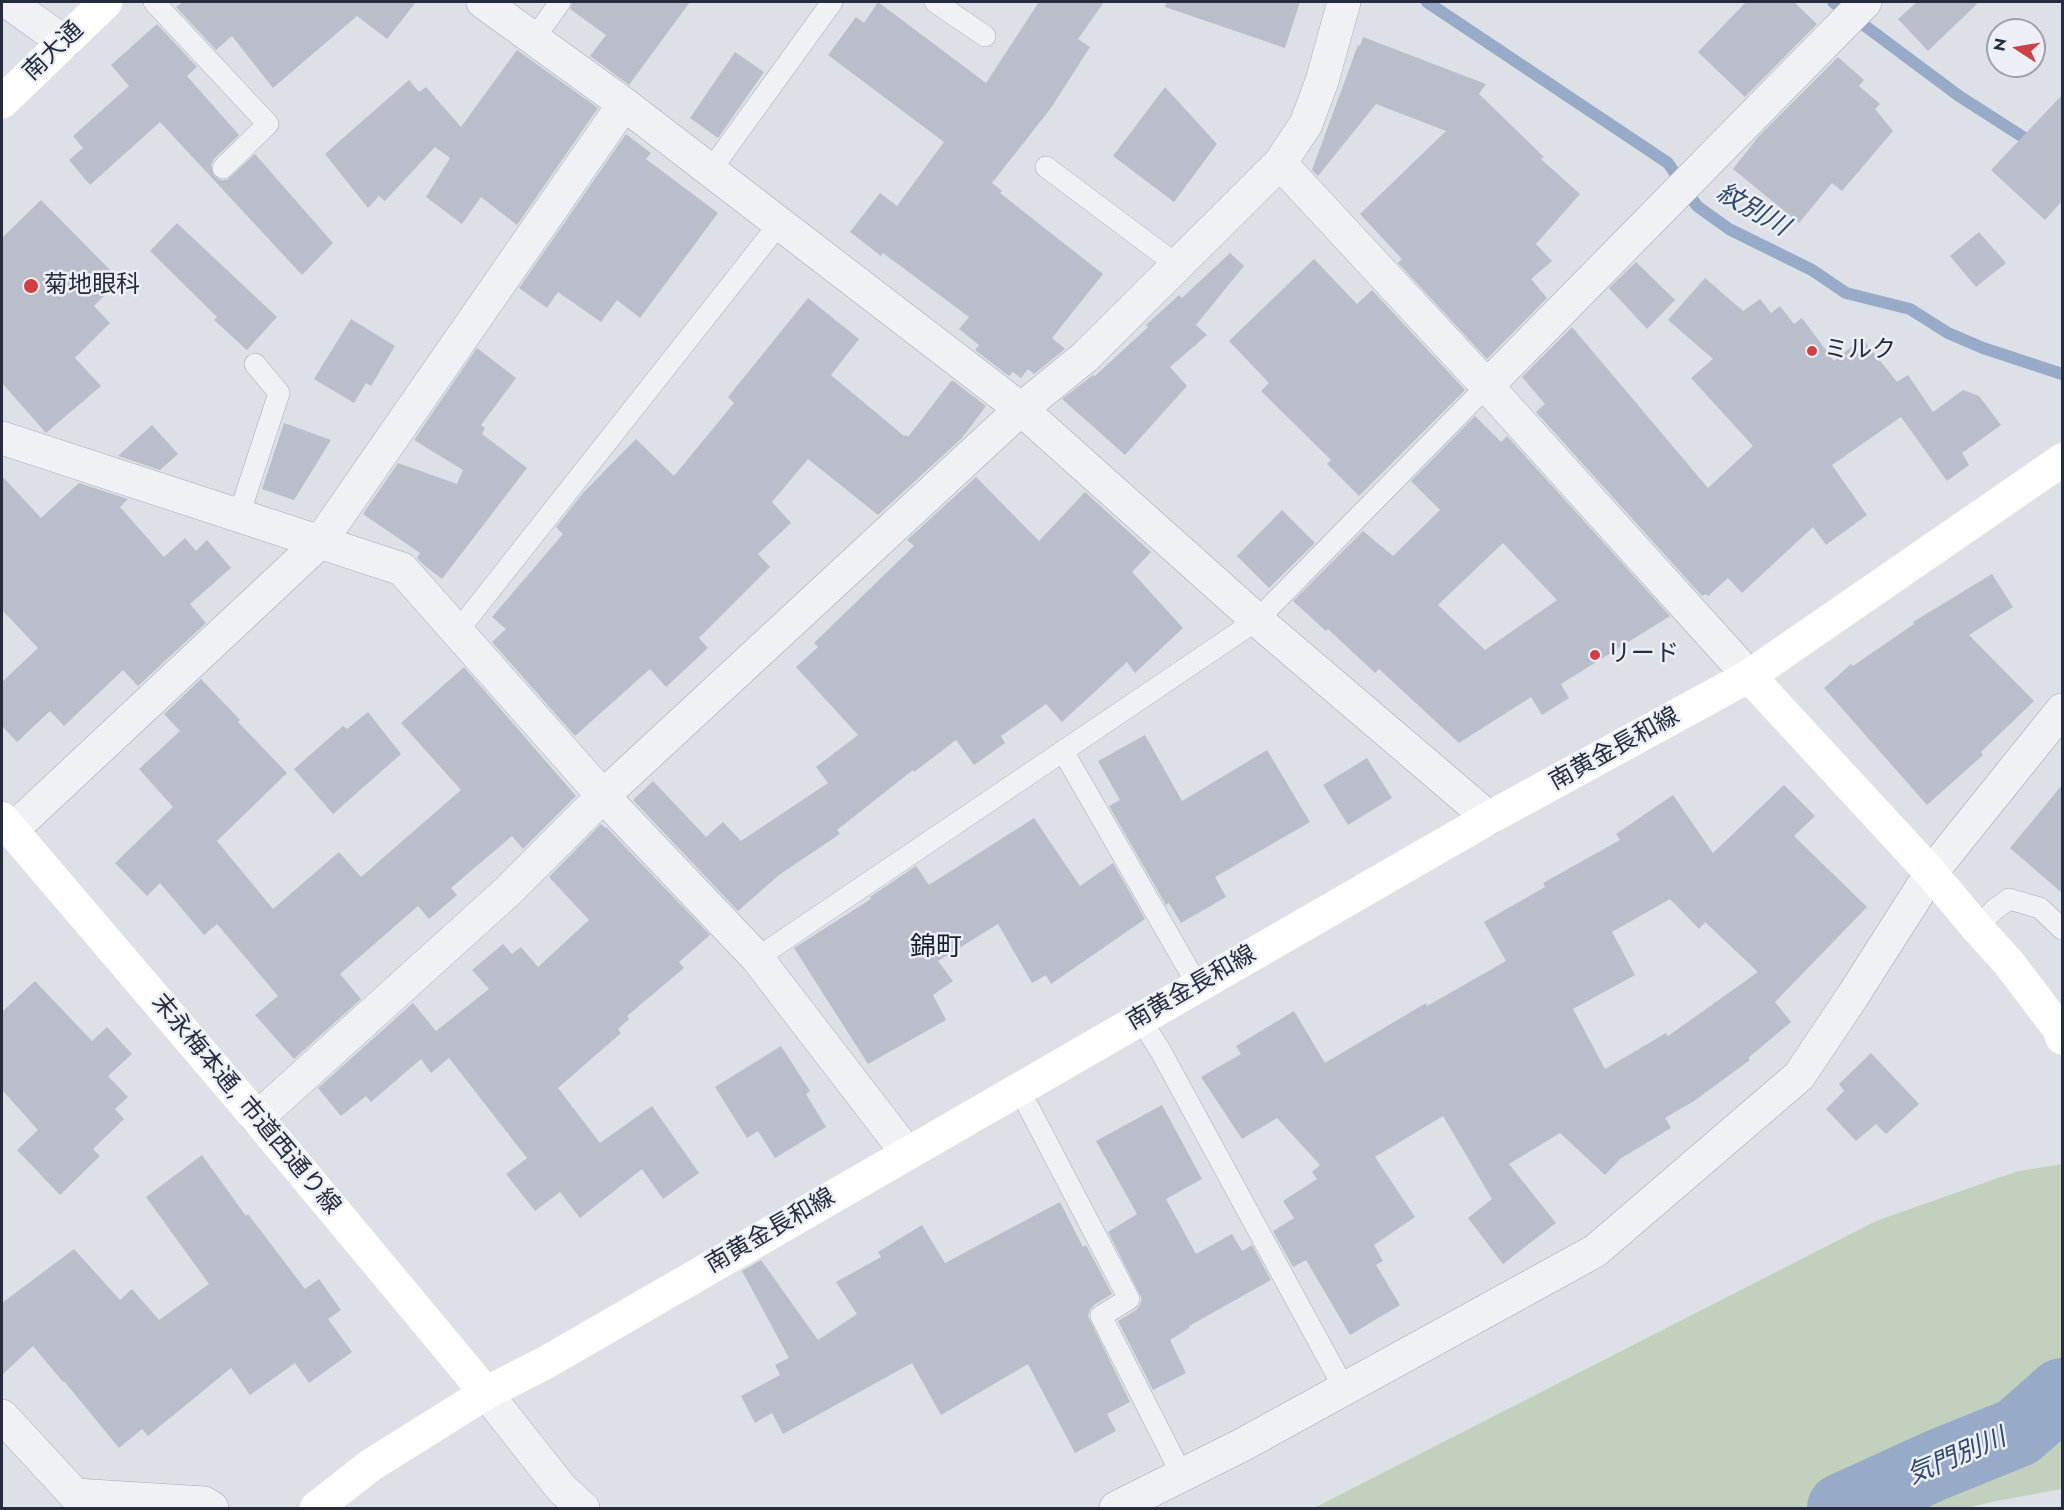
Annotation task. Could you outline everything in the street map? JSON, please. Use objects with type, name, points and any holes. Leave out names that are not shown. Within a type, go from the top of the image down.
[{"type":"main road","name":"南大通","points":[[2,102],[106,2]]},
{"type":"main road","name":"南黄金長和線","points":[[316,1509],[371,1465],[486,1393],[545,1363],[1489,818],[1749,676],[2062,460]]},
{"type":"main road","points":[[1749,676],[1931,873],[2008,962],[2059,1029],[2062,1038]]},
{"type":"main road","name":"末永梅本通, 市道西通り線","points":[[6,825],[257,1118],[486,1393]]},
{"type":"street","points":[[8,2],[64,42]]},
{"type":"street","points":[[483,2],[624,104],[1021,409],[1257,620],[1489,818]]},
{"type":"street","points":[[1487,386],[1864,3]]},
{"type":"street","points":[[257,1118],[508,891],[603,796],[1021,409],[1085,357],[1280,163],[1306,124],[1322,81],[1343,4]]},
{"type":"street","points":[[6,825],[320,542],[624,104]]},
{"type":"street","points":[[1280,163],[1487,386],[1749,676]]},
{"type":"street","points":[[2,438],[402,569],[603,796],[757,958],[907,1154]]},
{"type":"street","points":[[1116,1509],[1242,1445],[1595,1251],[1799,1076],[1852,998],[1931,873],[2062,710]]},
{"type":"street","points":[[486,1393],[562,1489],[583,1509]]},
{"type":"street","points":[[4,1424],[75,1495],[204,1503],[212,1509]]},
{"type":"lane","points":[[154,2],[268,124],[223,168]]},
{"type":"lane","points":[[534,39],[560,2]]},
{"type":"lane","points":[[710,171],[831,2]]},
{"type":"lane","points":[[935,2],[985,36]]},
{"type":"lane","points":[[1046,167],[1177,265]]},
{"type":"lane","points":[[457,632],[779,224]]},
{"type":"lane","points":[[238,515],[279,393],[255,364]]},
{"type":"lane","points":[[757,958],[1257,620],[1487,386]]},
{"type":"lane","points":[[1063,751],[1198,986]]},
{"type":"lane","points":[[1977,928],[1994,910],[2009,899],[2040,908],[2062,929]]},
{"type":"lane","points":[[1140,1019],[1160,1050],[1344,1389]]},
{"type":"lane","points":[[1018,1089],[1130,1299],[1101,1316],[1182,1475]]},
{"type":"green space","points":[[2062,1164],[2062,1489],[1966,1508],[1314,1508],[1876,1221],[2015,1172]]},
{"type":"building","points":[[183,2],[416,2],[387,39],[357,16],[273,88],[232,36],[216,50],[176,7]]},
{"type":"building","points":[[572,2],[690,2],[629,85],[590,56],[606,35],[570,9]]},
{"type":"building","points":[[878,2],[986,83],[1039,2],[1104,2],[1078,39],[1090,47],[1051,108],[992,183],[1002,191],[1000,193],[1103,274],[1052,338],[1065,349],[1034,374],[1028,369],[1021,378],[1013,372],[1009,376],[975,350],[979,345],[959,329],[969,317],[883,253],[881,256],[850,232],[880,193],[897,206],[944,142],[828,55],[856,17],[864,23]]},
{"type":"building","points":[[1166,2],[1300,2],[1285,48],[1165,7]]},
{"type":"building","points":[[1746,2],[1794,2],[1817,24],[1745,97],[1698,52]]},
{"type":"building","points":[[1917,2],[1979,2],[1928,51],[1898,19]]},
{"type":"building","points":[[157,24],[197,67],[187,76],[239,135],[214,159],[211,165],[214,176],[220,180],[227,180],[255,154],[333,243],[302,275],[160,122],[90,185],[69,160],[83,148],[73,136],[129,86],[111,65]]},
{"type":"building","points":[[1363,37],[1486,84],[1479,94],[1544,157],[1541,159],[1580,194],[1536,244],[1552,261],[1531,279],[1547,298],[1487,359],[1398,263],[1402,259],[1360,214],[1446,131],[1376,104],[1318,176],[1312,170],[1358,45],[1360,46]]},
{"type":"building","points":[[517,50],[598,108],[517,225],[481,197],[462,224],[426,197],[450,158],[435,147],[385,201],[379,196],[368,208],[325,154],[409,80],[419,92],[426,87],[461,127]]},
{"type":"building","points":[[735,52],[764,72],[718,138],[690,118]]},
{"type":"building","points":[[1838,57],[1864,80],[1859,86],[1880,104],[1875,109],[1893,131],[1842,191],[1832,183],[1799,223],[1733,169],[1759,136]]},
{"type":"building","points":[[1165,87],[1217,144],[1174,202],[1113,156]]},
{"type":"building","points":[[2062,95],[2062,201],[2045,220],[1991,170]]},
{"type":"building","points":[[626,134],[651,153],[646,159],[718,213],[640,318],[617,300],[601,322],[558,292],[547,308],[519,288]]},
{"type":"building","points":[[41,200],[120,280],[94,306],[110,323],[75,358],[101,386],[46,433],[2,383],[2,238]]},
{"type":"building","points":[[177,223],[277,317],[247,350],[214,320],[217,317],[150,251]]},
{"type":"building","points":[[1979,232],[2006,263],[1976,287],[1950,256]]},
{"type":"building","points":[[1230,253],[1244,266],[1196,325],[1207,335],[1170,367],[1187,386],[1125,455],[1062,399],[1093,375],[1095,376],[1148,327],[1146,325],[1179,295],[1182,298]]},
{"type":"building","points":[[1314,259],[1357,304],[1372,290],[1465,390],[1359,496],[1327,464],[1331,460],[1261,391],[1269,383],[1229,341]]},
{"type":"building","points":[[1636,262],[1675,300],[1647,329],[1609,288]]},
{"type":"building","points":[[1705,278],[1743,311],[1760,299],[1771,313],[1780,306],[1794,324],[1802,318],[1834,361],[1862,338],[1897,382],[1908,375],[1933,412],[1963,390],[1979,396],[2001,425],[1962,453],[1969,465],[1947,481],[1901,417],[1832,465],[1867,515],[1826,545],[1813,527],[1742,593],[1728,578],[1708,596],[1706,594],[1702,596],[1536,412],[1545,404],[1522,377],[1572,327],[1708,488],[1753,446],[1691,378],[1713,359],[1668,320]]},
{"type":"building","points":[[808,298],[859,339],[831,375],[904,436],[908,437],[952,380],[986,406],[962,438],[878,515],[808,459],[772,502],[791,523],[758,554],[770,567],[699,638],[708,648],[666,687],[650,669],[575,736],[492,642],[506,629],[492,617],[563,534],[556,527],[583,493],[636,439],[674,476],[734,403],[728,397]]},
{"type":"building","points":[[351,319],[395,346],[371,386],[366,383],[354,403],[314,379]]},
{"type":"building","points":[[477,348],[516,378],[481,425],[485,428],[482,434],[527,468],[442,579],[417,558],[420,553],[363,514],[398,463],[457,484],[463,470],[414,440]]},
{"type":"building","points":[[1475,416],[1501,442],[1507,436],[1670,616],[1561,684],[1569,698],[1542,715],[1531,697],[1459,743],[1379,669],[1375,673],[1328,629],[1326,631],[1293,601],[1363,531],[1393,556],[1440,510],[1411,481]],"holes":[[[1503,543],[1557,600],[1485,650],[1438,605]]]},
{"type":"building","points":[[284,423],[331,440],[294,500],[262,489]]},
{"type":"building","points":[[152,425],[178,454],[160,470],[118,456]]},
{"type":"building","points":[[2,476],[41,518],[79,483],[128,499],[120,507],[164,557],[185,538],[196,551],[207,540],[231,568],[190,604],[206,623],[138,686],[123,670],[64,726],[50,711],[17,742],[2,726],[2,682],[38,648],[2,610]]},
{"type":"building","points":[[976,477],[1039,541],[1085,492],[1151,552],[1132,572],[1183,628],[1135,673],[1127,662],[1062,722],[1046,704],[1001,736],[1005,743],[974,765],[956,740],[914,772],[913,770],[837,830],[840,834],[779,875],[738,911],[633,800],[653,781],[706,837],[723,822],[741,841],[828,783],[816,767],[858,735],[796,667],[818,647],[814,643],[914,546],[907,540]]},
{"type":"building","points":[[1282,510],[1315,543],[1269,588],[1237,556]]},
{"type":"building","points":[[1992,574],[2013,607],[1969,635],[2034,701],[1981,752],[1983,755],[1927,805],[1824,688],[1851,664],[1853,666],[1914,624],[1913,622]]},
{"type":"building","points":[[464,667],[576,796],[523,849],[512,836],[451,888],[457,895],[429,919],[418,906],[340,974],[361,999],[294,1059],[255,1015],[278,996],[217,924],[204,935],[160,883],[147,896],[115,863],[173,807],[139,769],[180,731],[164,714],[201,679],[287,773],[217,841],[273,909],[339,852],[361,877],[461,790],[401,723]]},
{"type":"building","points":[[368,712],[401,754],[333,814],[294,769],[343,726],[347,729]]},
{"type":"building","points":[[1145,735],[1182,801],[1267,750],[1310,822],[1215,877],[1226,897],[1181,923],[1169,903],[1166,905],[1109,806],[1120,800],[1098,761]]},
{"type":"building","points":[[1367,758],[1392,798],[1348,825],[1323,785]]},
{"type":"building","points":[[1784,785],[1815,816],[1794,836],[1867,907],[1775,1002],[1791,1022],[1748,1058],[1750,1060],[1694,1101],[1665,1118],[1671,1128],[1620,1159],[1605,1175],[1560,1133],[1509,1164],[1556,1223],[1503,1264],[1468,1218],[1492,1199],[1443,1116],[1375,1157],[1415,1217],[1374,1245],[1383,1261],[1376,1265],[1400,1305],[1350,1335],[1306,1260],[1293,1267],[1273,1231],[1294,1218],[1283,1201],[1317,1179],[1312,1172],[1320,1165],[1277,1118],[1242,1139],[1201,1077],[1241,1054],[1236,1046],[1294,1011],[1325,1063],[1426,1003],[1427,1006],[1506,961],[1484,922],[1545,887],[1543,883],[1620,840],[1616,834],[1673,795],[1713,853]],"holes":[[[1670,899],[1699,929],[1705,922],[1758,972],[1668,1036],[1666,1033],[1605,1069],[1573,1009],[1635,975],[1612,932]]]},
{"type":"building","points":[[2062,785],[2062,893],[2010,848]]},
{"type":"building","points":[[1034,818],[1080,886],[1113,863],[1145,919],[1051,984],[1046,975],[1032,983],[998,924],[938,961],[953,981],[933,995],[946,1020],[868,1064],[794,948],[871,899],[870,897],[916,866],[929,885]]},
{"type":"building","points":[[601,824],[710,935],[679,962],[684,968],[627,1016],[629,1019],[618,1029],[621,1033],[558,1088],[600,1143],[652,1106],[699,1173],[663,1199],[642,1169],[580,1218],[560,1192],[535,1211],[506,1174],[527,1158],[449,1058],[431,1073],[421,1059],[371,1102],[366,1096],[341,1116],[318,1088],[413,1003],[436,1031],[489,989],[472,970],[503,944],[512,954],[521,947],[538,967],[589,920],[549,877]]},
{"type":"building","points":[[35,981],[92,1041],[107,1027],[132,1054],[108,1076],[128,1097],[115,1109],[124,1119],[93,1149],[100,1156],[60,1195],[17,1150],[38,1130],[2,1090],[2,1012]]},
{"type":"building","points":[[781,1046],[810,1091],[806,1094],[826,1127],[775,1158],[758,1131],[747,1138],[715,1087]]},
{"type":"building","points":[[1871,1053],[1919,1104],[1886,1134],[1876,1124],[1856,1141],[1826,1109],[1844,1091],[1839,1084]]},
{"type":"building","points":[[1162,1105],[1202,1179],[1166,1199],[1196,1254],[1232,1234],[1242,1251],[1252,1245],[1271,1280],[1189,1326],[1170,1340],[1186,1373],[1153,1390],[1118,1321],[1136,1310],[1142,1299],[1108,1232],[1137,1214],[1096,1141]]},
{"type":"building","points":[[202,1155],[246,1216],[248,1214],[305,1289],[319,1279],[341,1310],[328,1319],[352,1352],[309,1383],[295,1363],[250,1395],[231,1368],[148,1436],[142,1429],[119,1448],[33,1346],[2,1375],[2,1303],[74,1249],[120,1300],[132,1289],[159,1320],[209,1284],[146,1197]]},
{"type":"building","points":[[1060,1202],[1083,1247],[1086,1245],[1112,1294],[1094,1305],[1088,1316],[1130,1402],[1107,1414],[1116,1431],[1075,1453],[1028,1364],[941,1415],[912,1363],[783,1434],[772,1413],[755,1423],[741,1396],[780,1375],[775,1365],[789,1358],[742,1271],[761,1260],[818,1340],[857,1314],[836,1282],[881,1257],[878,1252],[922,1225],[945,1263]]},
{"type":"waterway","name":"紋別川","points":[[1427,2],[1668,163],[1697,206],[1729,229],[1812,270],[1846,293],[1910,309],[1948,333],[1983,348],[2062,374]]},
{"type":"waterway","points":[[1833,2],[1959,96],[2062,162]]},
{"type":"waterway","name":"気門別川","points":[[1842,1508],[1934,1466],[2018,1432],[2062,1393]]},
{"type":"waterway","name":"紋別川","points":[[2018,1432],[2062,1429]]},
{"type":"place","name":"菊地眼科","points":[[31,286]]},
{"type":"place","name":"ミルク","points":[[1812,351]]},
{"type":"place","name":"リード","points":[[1595,655]]},
{"type":"district","name":"錦町","points":[[936,949]]}]
